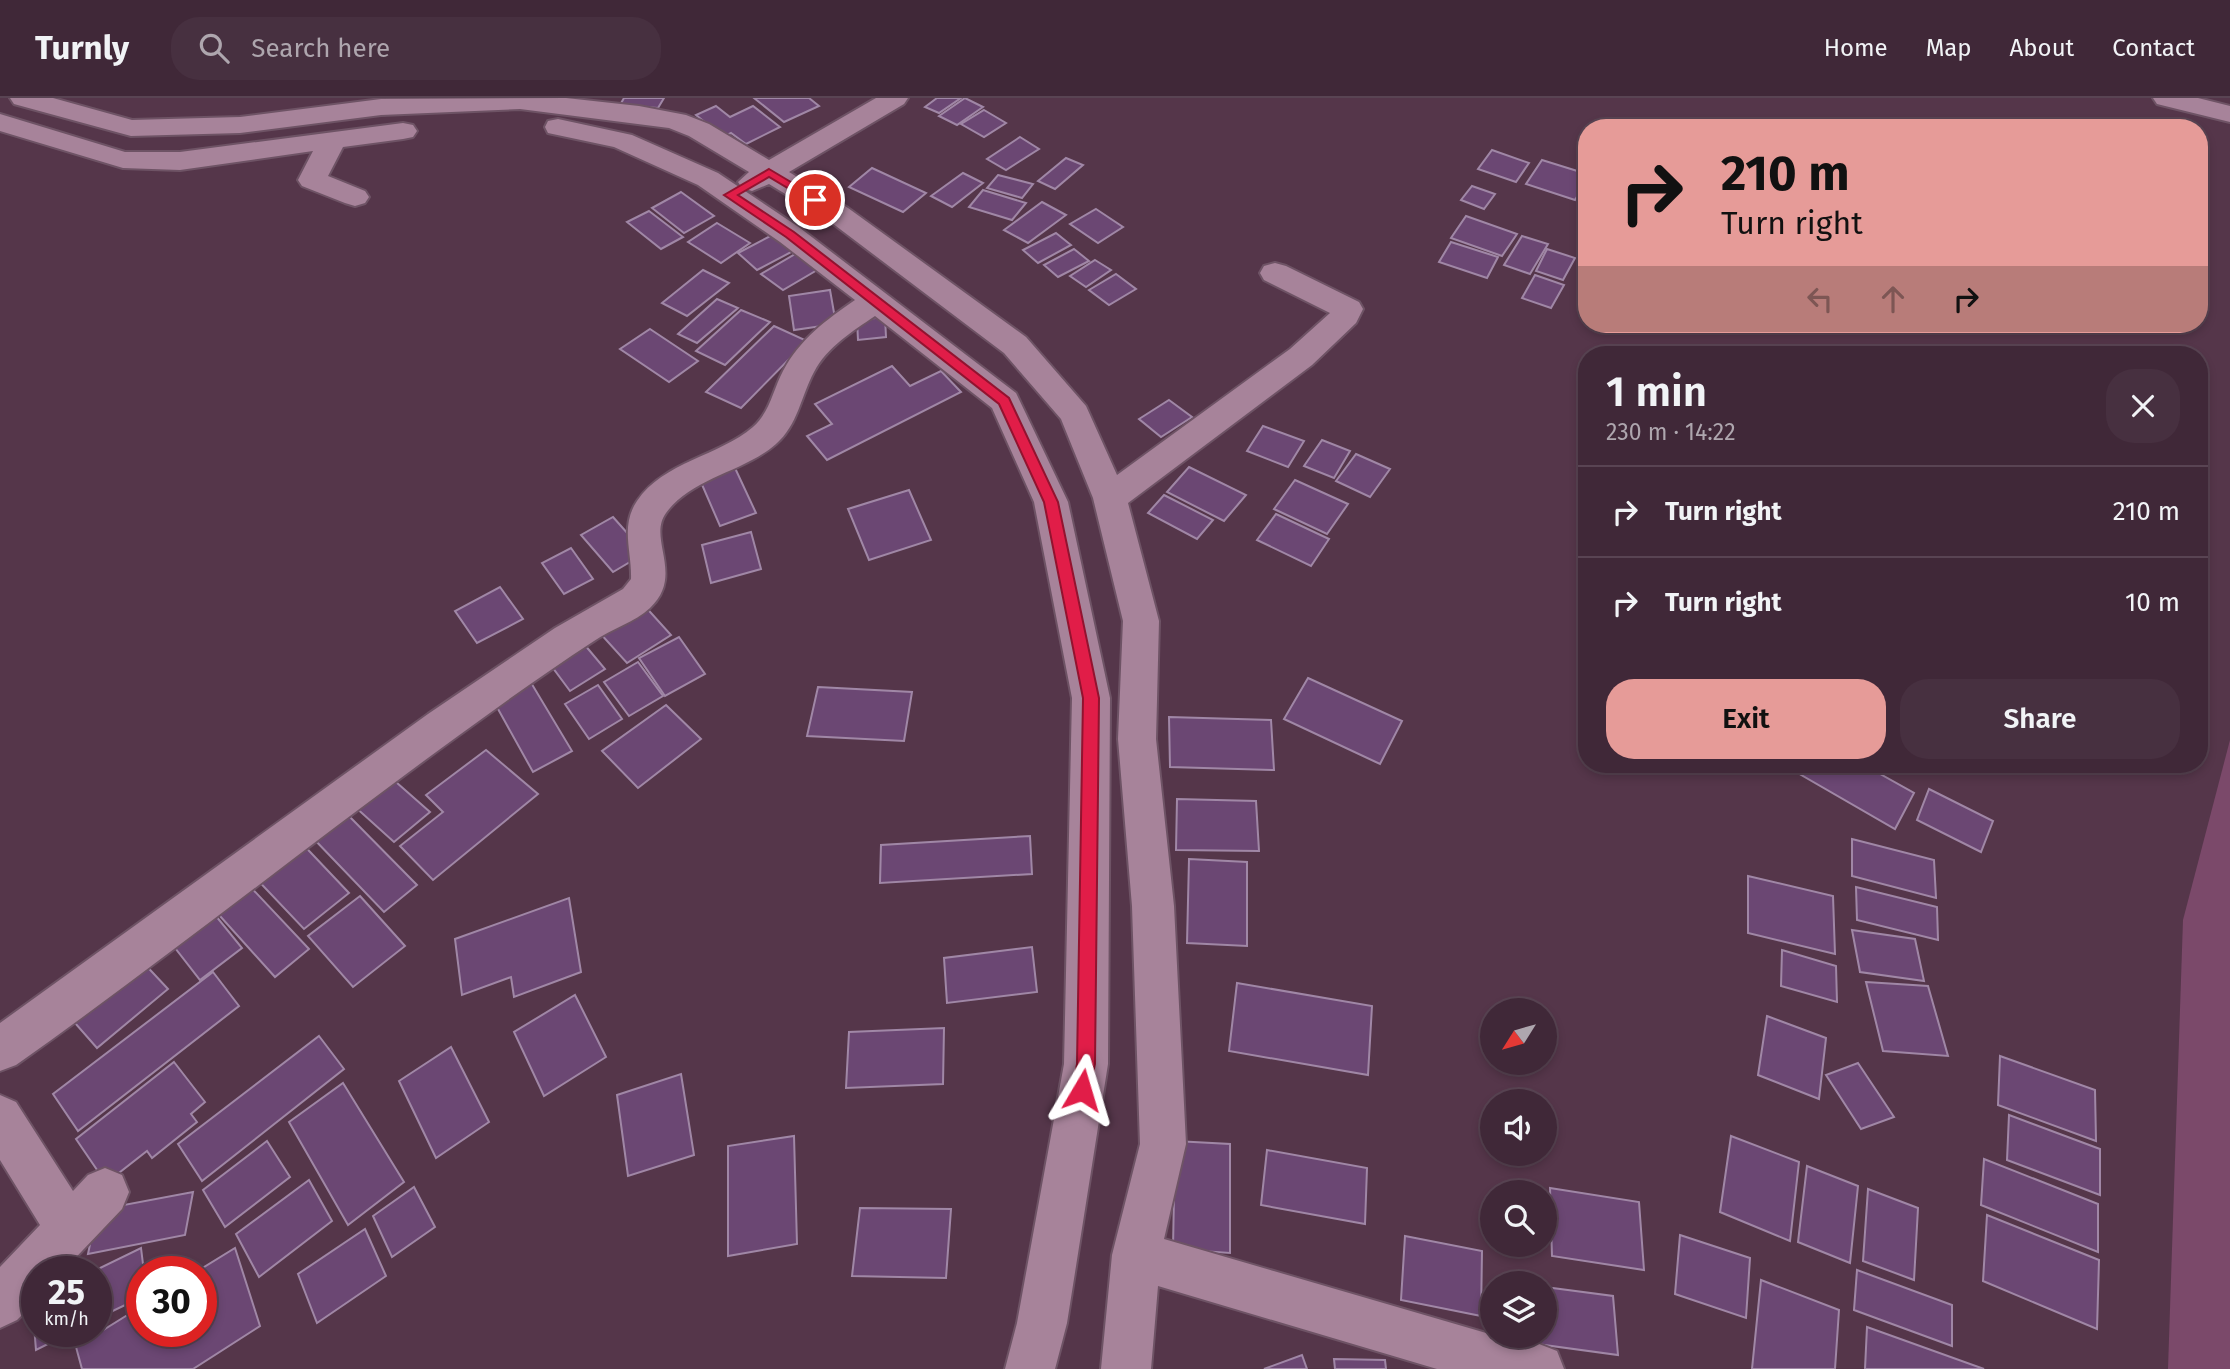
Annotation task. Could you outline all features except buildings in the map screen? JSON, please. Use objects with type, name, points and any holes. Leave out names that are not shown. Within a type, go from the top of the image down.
[{"type":"street","points":[[23,98],[131,128],[240,125],[381,107],[520,101],[678,109],[748,184],[790,235],[1005,401],[1051,502],[1091,698],[1086,1064],[1042,1323],[1030,1369]]},
{"type":"street","points":[[748,184],[895,98]]},
{"type":"street","points":[[2166,98],[2230,114]]},
{"type":"street","points":[[0,122],[123,160],[180,161],[402,131],[555,126],[622,141],[708,179],[748,184],[838,214],[1015,345],[1075,414],[1110,498],[1141,621],[1137,739],[1153,906],[1163,1144],[1136,1255],[1126,1369]]},
{"type":"street","points":[[333,140],[312,180],[355,197]]},
{"type":"street","points":[[1110,498],[1301,357],[1345,316],[1348,309],[1275,273]]},
{"type":"street","points":[[0,1049],[84,992],[391,762],[595,621],[635,599],[646,589],[650,578],[642,526],[648,510],[658,498],[764,436],[777,421],[801,365],[816,344],[875,301]]},
{"type":"street","points":[[0,1118],[70,1229]]},
{"type":"street","points":[[0,1303],[104,1192]]},
{"type":"street","points":[[1136,1255],[1485,1358],[1539,1369]]},
{"type":"shaded area","points":[[2230,740],[2230,1369],[2168,1369],[2183,920]]},
{"type":"route","points":[[815,200],[769,172],[730,195],[790,235],[1005,401],[1051,502],[1091,698],[1086,1064],[1082,1090]]}]
